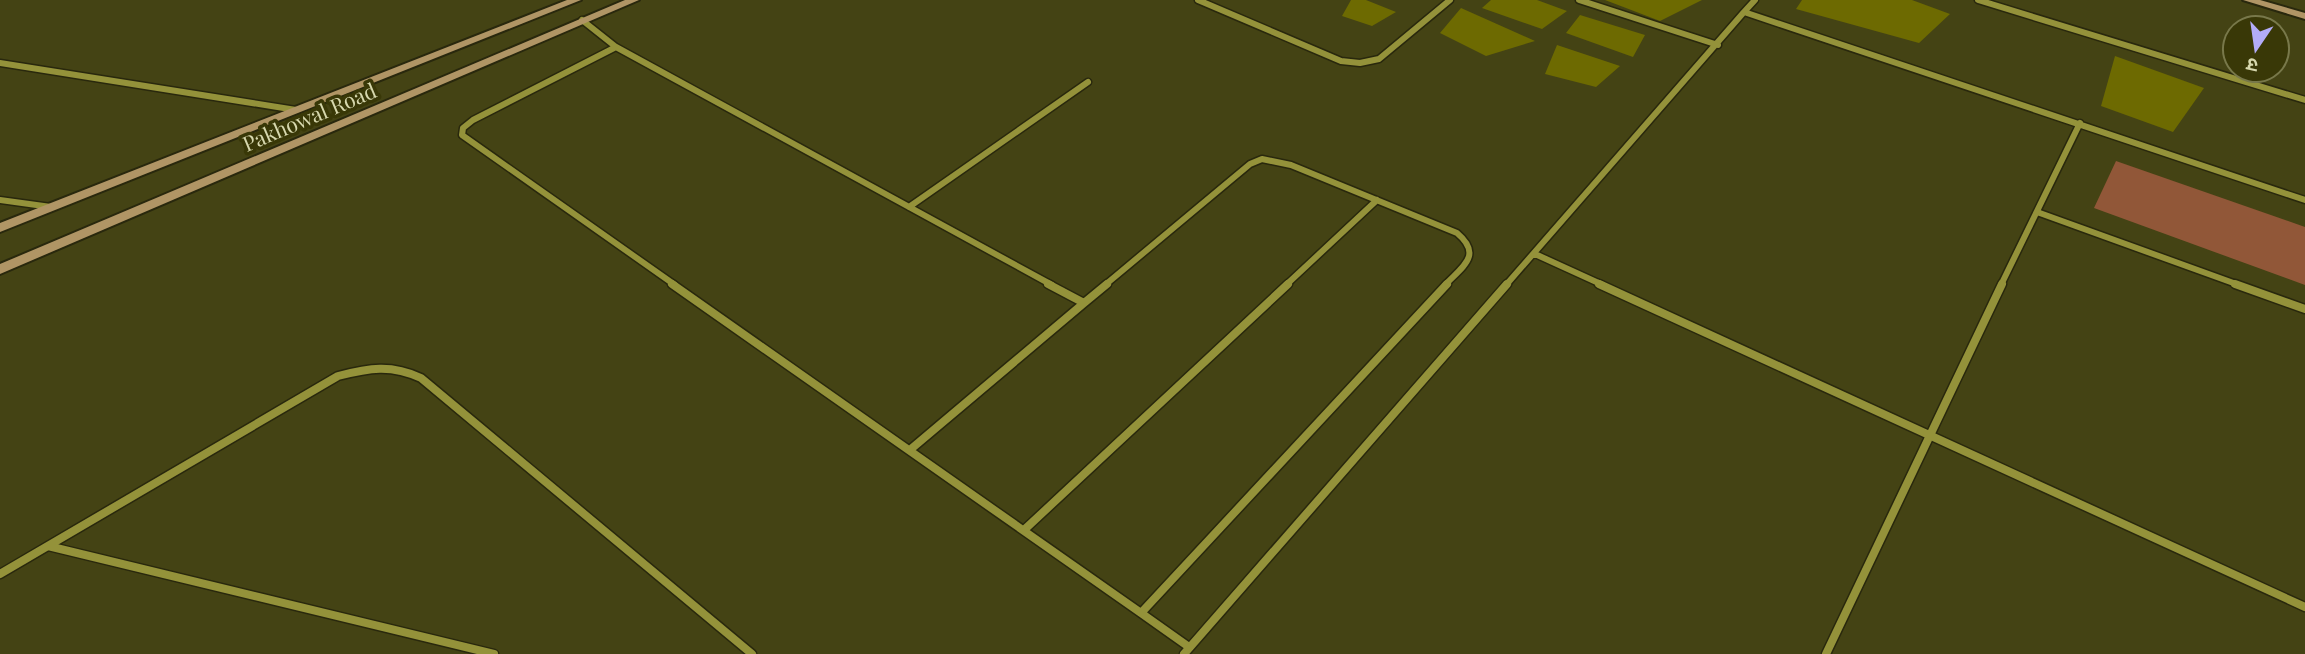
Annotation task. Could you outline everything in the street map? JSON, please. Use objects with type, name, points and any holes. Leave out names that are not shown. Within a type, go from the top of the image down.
[{"type":"street","name":"Pakhowal Road","points":[[0,228],[576,0]]},
{"type":"street","name":"Pakhowal Road","points":[[0,269],[634,0]]},
{"type":"street","points":[[1204,1],[1341,61],[1355,64],[1379,59],[1450,0]]},
{"type":"street","points":[[1579,0],[1718,45]]},
{"type":"street","points":[[616,47],[473,120],[463,128],[462,135],[911,449],[1140,613],[1186,650],[1755,0]]},
{"type":"street","points":[[1979,0],[2305,100]]},
{"type":"street","points":[[2248,0],[2305,16]]},
{"type":"street","points":[[1744,12],[2305,200]]},
{"type":"street","points":[[582,20],[616,47],[1084,303]]},
{"type":"street","points":[[0,63],[296,110]]},
{"type":"street","points":[[909,207],[1088,82]]},
{"type":"street","points":[[1826,654],[2080,123]]},
{"type":"street","points":[[911,449],[1250,164],[1262,159],[1291,165],[1457,233],[1469,243],[1471,253],[1465,264],[1140,613]]},
{"type":"street","points":[[0,200],[53,207]]},
{"type":"street","points":[[1024,530],[1377,200]]},
{"type":"street","points":[[2037,212],[2305,309]]},
{"type":"street","points":[[1535,254],[2305,607]]},
{"type":"street","points":[[0,574],[338,376],[376,366],[402,367],[421,378],[752,654]]},
{"type":"street","points":[[48,546],[494,654]]},
{"type":"shaded area","points":[[2116,161],[2305,227],[2305,285],[2094,208]]},
{"type":"building","points":[[1351,0],[1366,0],[1396,12],[1372,26],[1342,16]]},
{"type":"building","points":[[1491,0],[1537,0],[1567,11],[1542,29],[1482,8]]},
{"type":"building","points":[[1605,0],[1702,0],[1660,21]]},
{"type":"building","points":[[1802,0],[1912,0],[1950,14],[1919,43],[1796,9]]},
{"type":"building","points":[[1461,8],[1535,41],[1486,56],[1440,33]]},
{"type":"building","points":[[1580,15],[1645,35],[1633,57],[1566,33]]},
{"type":"building","points":[[1557,45],[1620,66],[1596,87],[1545,74]]},
{"type":"building","points":[[2115,56],[2204,88],[2173,132],[2101,106]]}]
